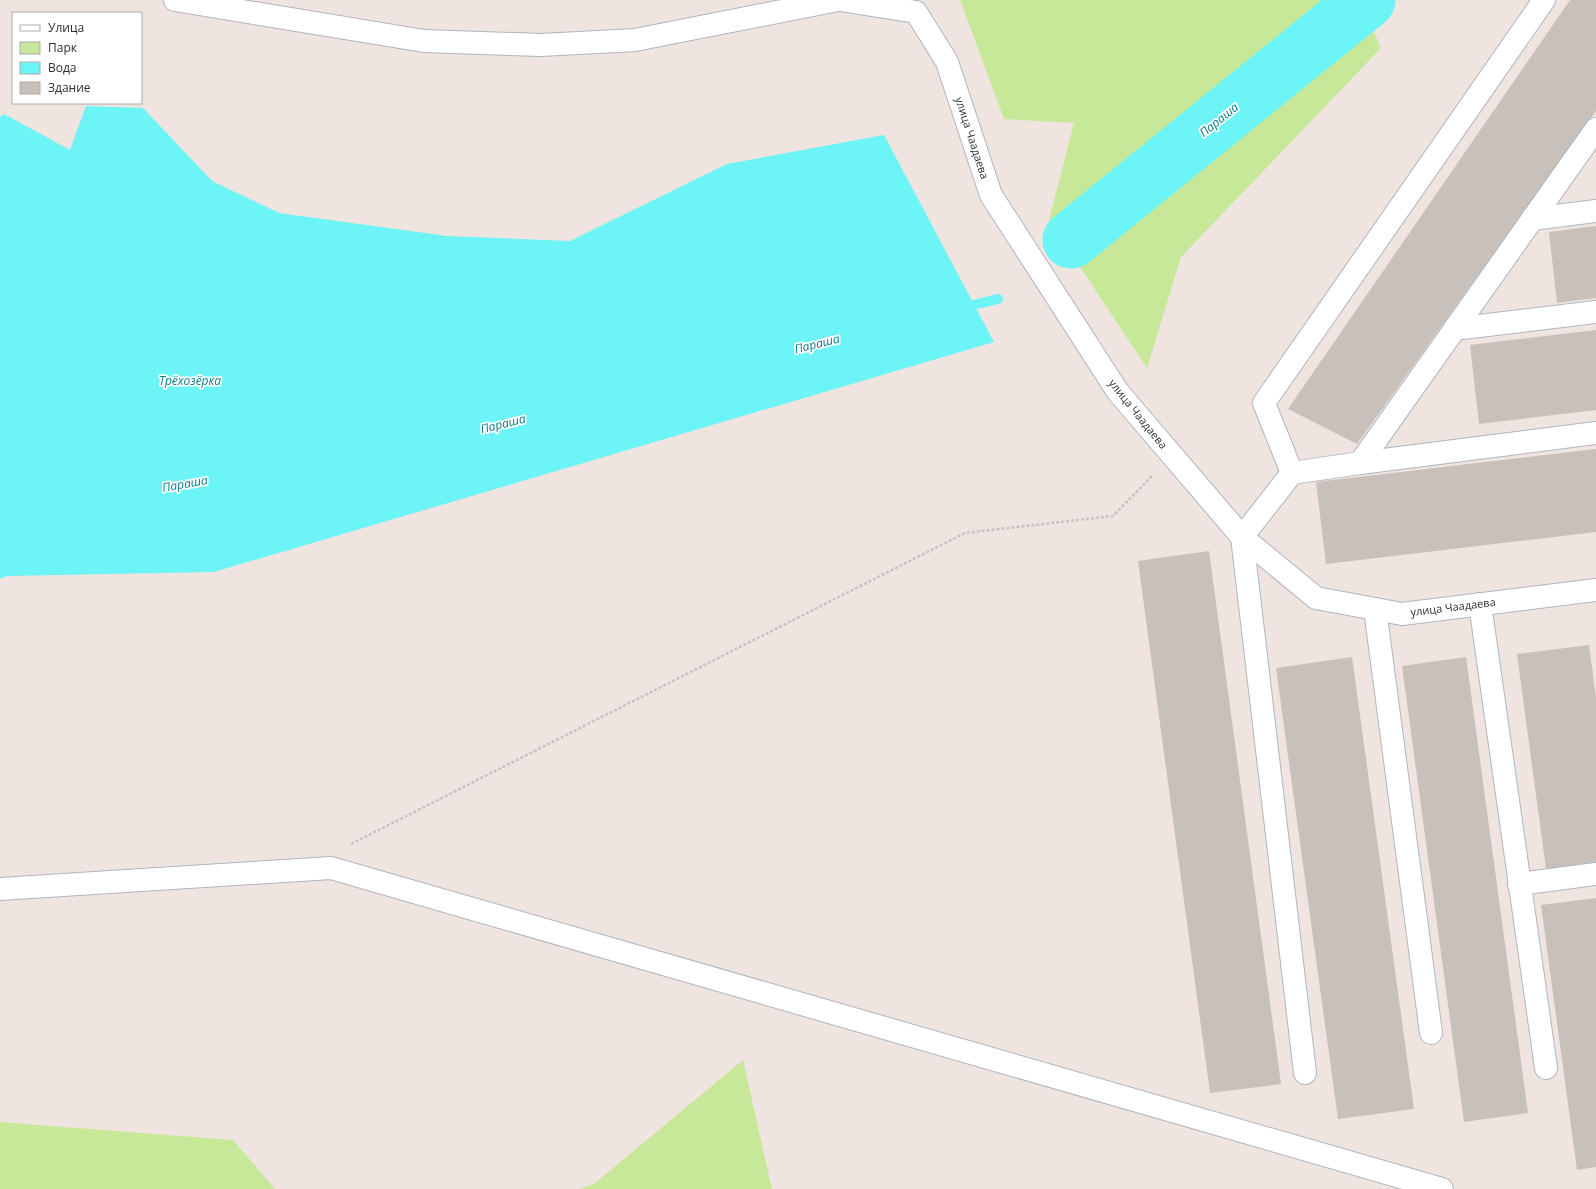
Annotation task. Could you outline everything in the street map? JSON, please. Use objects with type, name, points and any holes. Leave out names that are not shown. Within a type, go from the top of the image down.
[{"type":"street","points":[[175,0],[424,41],[541,45],[635,40],[839,0]]},
{"type":"street","name":"улица Чаадаева","points":[[839,0],[916,6],[947,62],[991,195],[1118,392],[1242,538],[1316,598],[1402,614],[1596,590]]},
{"type":"street","points":[[1292,473],[1264,403],[1544,0]]},
{"type":"street","points":[[1360,463],[1596,129]]},
{"type":"street","points":[[1532,219],[1596,211]]},
{"type":"street","points":[[1454,329],[1596,312]]},
{"type":"street","points":[[1305,1073],[1242,538],[1292,473],[1596,433]]},
{"type":"street","points":[[1480,604],[1546,1068]]},
{"type":"street","points":[[1375,609],[1431,1033]]},
{"type":"street","points":[[0,889],[331,868],[1442,1189]]},
{"type":"street","points":[[1519,884],[1596,874]]},
{"type":"path","points":[[345,847],[965,533],[1113,516],[1171,456]]},
{"type":"green space","points":[[960,0],[1360,0],[1381,48],[1181,257],[1147,368],[1049,220],[1074,123],[1004,119]]},
{"type":"green space","points":[[743,1060],[772,1189],[579,1189],[594,1184]]},
{"type":"green space","points":[[0,1122],[233,1140],[275,1189],[0,1189]]},
{"type":"water","name":"Трёхозёрка","points":[[86,106],[143,108],[212,181],[279,213],[447,236],[570,241],[727,164],[884,135],[994,342],[214,572],[7,576],[0,579],[0,117],[4,114],[70,150]]},
{"type":"building","points":[[1570,0],[1596,0],[1596,111],[1357,444],[1288,409]]},
{"type":"building","points":[[1596,226],[1596,298],[1557,303],[1549,232]]},
{"type":"building","points":[[1596,330],[1596,410],[1479,424],[1470,345]]},
{"type":"building","points":[[1596,449],[1596,532],[1326,564],[1316,482]]},
{"type":"building","points":[[1209,551],[1281,1084],[1210,1093],[1138,561]]},
{"type":"building","points":[[1589,645],[1596,698],[1596,862],[1546,869],[1517,654]]},
{"type":"building","points":[[1352,657],[1414,1109],[1338,1119],[1276,668]]},
{"type":"building","points":[[1466,657],[1528,1113],[1464,1122],[1402,666]]},
{"type":"building","points":[[1596,898],[1596,1167],[1577,1170],[1541,905]]},
{"type":"waterway","name":"Параша","points":[[1071,240],[1367,0]]},
{"type":"waterway","name":"Параша","points":[[961,308],[998,299]]}]
